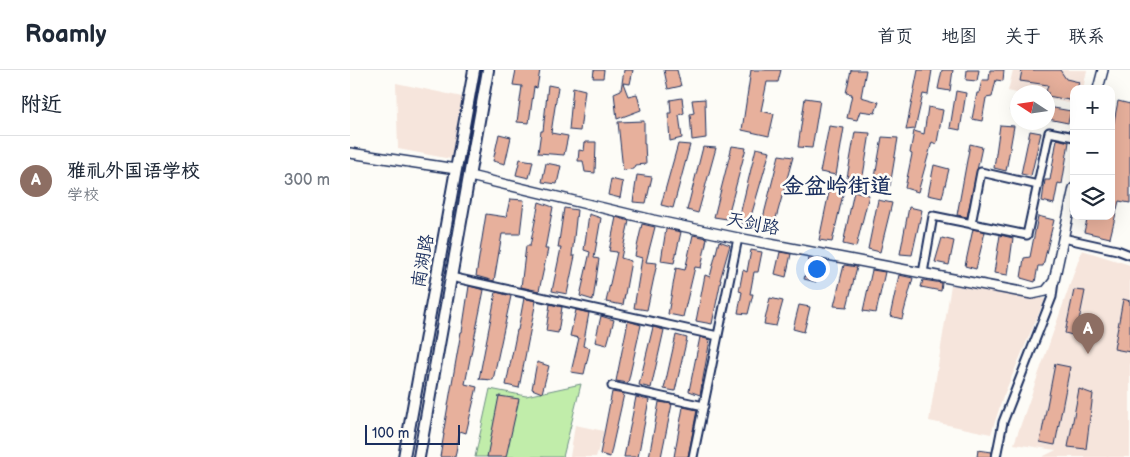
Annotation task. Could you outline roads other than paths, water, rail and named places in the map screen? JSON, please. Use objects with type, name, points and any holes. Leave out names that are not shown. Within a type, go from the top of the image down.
[{"type":"main road","name":"南湖路","points":[[404,457],[474,70]]},
{"type":"main road","name":"南湖路","points":[[419,457],[488,70]]},
{"type":"street","points":[[1099,85],[1103,70]]},
{"type":"street","points":[[463,130],[477,133]]},
{"type":"street","points":[[923,273],[933,216],[1027,235],[1049,132],[1070,136]]},
{"type":"street","points":[[350,153],[456,169]]},
{"type":"street","points":[[971,224],[981,172],[1038,185]]},
{"type":"street","name":"天剑路","points":[[470,176],[652,220],[1032,294],[1046,291],[1054,281]]},
{"type":"street","points":[[996,457],[1003,422],[1052,297],[1070,206]]},
{"type":"street","points":[[448,215],[462,218]]},
{"type":"street","points":[[693,457],[738,238]]},
{"type":"street","points":[[1063,238],[1117,250],[1130,255]]},
{"type":"street","points":[[451,277],[718,336]]},
{"type":"street","points":[[612,386],[704,406]]},
{"type":"place","name":"雅礼外国语学校","points":[[1088,354]]},
{"type":"district","name":"金盆岭街道","points":[[837,186]]}]
